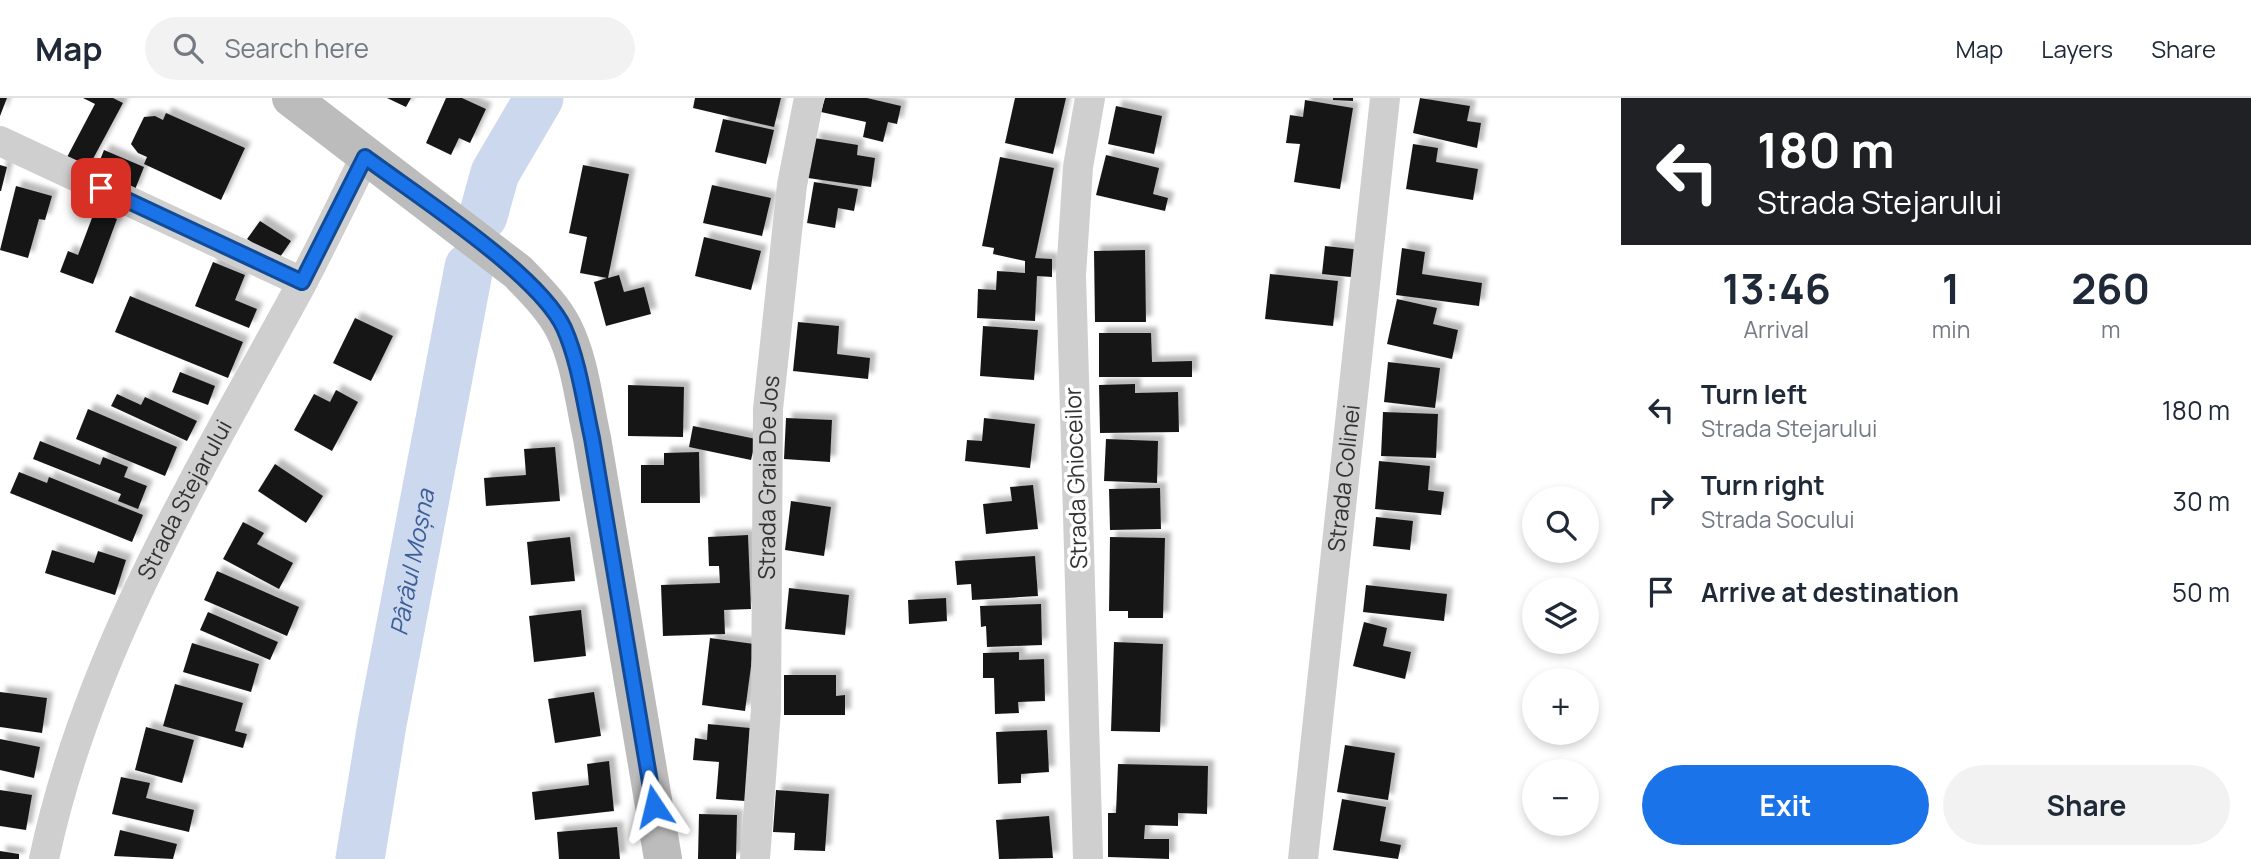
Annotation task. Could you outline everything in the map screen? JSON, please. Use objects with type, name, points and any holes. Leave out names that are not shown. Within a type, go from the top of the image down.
[{"type":"main road","points":[[291,98],[518,272],[547,303],[563,327],[579,378],[592,438],[663,859]]},
{"type":"street","name":"Strada Graia De Jos","points":[[755,859],[766,709],[768,409],[792,185],[809,98]]},
{"type":"street","name":"Strada Ghioceilor","points":[[1088,859],[1071,275],[1078,167],[1090,98]]},
{"type":"street","name":"Strada Colinei","points":[[1303,859],[1385,98]]},
{"type":"street","points":[[0,141],[302,282]]},
{"type":"street","name":"Strada Stejarului","points":[[44,859],[71,756],[118,632],[174,515],[302,282],[365,157]]},
{"type":"building","points":[[0,98],[7,98],[0,116]]},
{"type":"building","points":[[83,98],[113,98],[123,103],[87,170],[66,159],[95,104]]},
{"type":"building","points":[[387,98],[411,98],[406,107]]},
{"type":"building","points":[[446,98],[462,98],[486,109],[470,143],[459,138],[451,155],[426,143]]},
{"type":"building","points":[[695,98],[781,98],[774,127],[693,108]]},
{"type":"building","points":[[825,98],[867,98],[901,106],[897,124],[888,122],[883,142],[863,137],[866,122],[821,112]]},
{"type":"building","points":[[1015,98],[1066,98],[1053,154],[1005,143]]},
{"type":"building","points":[[1353,98],[1353,101],[1333,100]]},
{"type":"building","points":[[1420,98],[1470,106],[1467,121],[1481,123],[1477,148],[1413,133]]},
{"type":"building","points":[[1305,100],[1353,108],[1340,189],[1294,182],[1300,144],[1286,143],[1290,115],[1303,117]]},
{"type":"building","points":[[1116,106],[1162,116],[1154,154],[1108,144]]},
{"type":"building","points":[[166,113],[245,148],[221,200],[144,164],[147,157],[138,153],[131,144],[144,117],[155,116],[163,120]]},
{"type":"building","points":[[723,119],[774,130],[766,164],[715,152]]},
{"type":"building","points":[[814,138],[858,145],[857,155],[875,158],[871,187],[808,178]]},
{"type":"building","points":[[1413,144],[1438,148],[1436,162],[1478,169],[1473,200],[1406,189]]},
{"type":"building","points":[[104,150],[144,167],[134,192],[94,175]]},
{"type":"building","points":[[1106,155],[1159,168],[1153,194],[1168,198],[1165,211],[1096,195]]},
{"type":"building","points":[[1000,157],[1054,168],[1035,258],[1052,259],[1052,277],[1037,276],[1035,321],[977,318],[978,289],[996,290],[997,271],[1025,273],[1025,261],[993,254],[994,248],[982,246]]},
{"type":"building","points":[[0,165],[7,167],[1,191],[0,191]]},
{"type":"building","points":[[583,165],[629,174],[608,278],[619,275],[624,292],[644,287],[651,314],[606,326],[594,282],[607,278],[580,273],[587,237],[569,233]]},
{"type":"building","points":[[814,182],[858,189],[854,211],[838,208],[835,228],[807,223]]},
{"type":"building","points":[[712,185],[771,198],[762,236],[703,223]]},
{"type":"building","points":[[16,186],[52,196],[45,220],[39,219],[28,258],[0,250]]},
{"type":"building","points":[[95,210],[117,219],[93,284],[60,272],[68,251],[78,255]]},
{"type":"building","points":[[260,221],[291,241],[278,260],[247,239]]},
{"type":"building","points":[[704,237],[761,251],[751,290],[695,276]]},
{"type":"building","points":[[1325,246],[1362,250],[1360,278],[1322,274]]},
{"type":"building","points":[[1402,248],[1425,252],[1422,274],[1482,283],[1479,306],[1396,295]]},
{"type":"building","points":[[1145,250],[1146,322],[1095,322],[1094,251]]},
{"type":"building","points":[[213,262],[245,275],[235,300],[257,309],[249,328],[195,306]]},
{"type":"building","points":[[1270,274],[1338,281],[1333,326],[1265,319]]},
{"type":"building","points":[[130,296],[243,342],[228,378],[115,332]]},
{"type":"building","points":[[1397,299],[1437,308],[1433,324],[1458,330],[1452,359],[1387,344]]},
{"type":"building","points":[[355,318],[393,336],[371,381],[333,363]]},
{"type":"building","points":[[798,322],[839,326],[837,354],[870,358],[868,379],[793,371]]},
{"type":"building","points":[[983,326],[1038,330],[1034,380],[980,376]]},
{"type":"building","points":[[1099,333],[1151,333],[1152,362],[1192,361],[1192,377],[1099,377]]},
{"type":"building","points":[[1388,362],[1440,368],[1435,408],[1384,402]]},
{"type":"building","points":[[180,372],[215,386],[208,405],[172,392]]},
{"type":"building","points":[[1135,384],[1135,393],[1178,392],[1179,432],[1100,433],[1099,385]]},
{"type":"building","points":[[628,385],[684,387],[683,437],[628,436]]},
{"type":"building","points":[[336,390],[358,402],[332,451],[294,430],[314,394],[330,402]]},
{"type":"building","points":[[117,394],[141,405],[145,397],[197,421],[187,441],[111,406]]},
{"type":"building","points":[[88,409],[177,447],[165,476],[76,439]]},
{"type":"building","points":[[1383,412],[1438,414],[1436,458],[1381,456]]},
{"type":"building","points":[[786,418],[832,420],[830,462],[784,459]]},
{"type":"building","points":[[984,418],[1035,424],[1030,468],[965,461],[967,440],[982,441]]},
{"type":"building","points":[[693,426],[756,439],[751,460],[689,447]]},
{"type":"building","points":[[1106,439],[1158,441],[1157,483],[1104,481]]},
{"type":"building","points":[[40,441],[100,465],[103,457],[128,467],[124,477],[147,486],[138,509],[118,501],[121,494],[33,459]]},
{"type":"building","points":[[555,447],[560,501],[486,506],[484,478],[526,475],[524,449]]},
{"type":"building","points":[[699,452],[700,503],[641,503],[641,465],[664,465],[664,453]]},
{"type":"building","points":[[1379,461],[1430,466],[1428,490],[1444,492],[1441,515],[1375,509]]},
{"type":"building","points":[[275,464],[323,496],[306,523],[258,491]]},
{"type":"building","points":[[19,472],[47,483],[49,477],[143,515],[132,542],[10,493]]},
{"type":"building","points":[[1033,485],[1038,529],[986,534],[983,504],[1012,501],[1010,487]]},
{"type":"building","points":[[1160,488],[1161,529],[1110,530],[1109,489]]},
{"type":"building","points":[[791,501],[831,507],[824,556],[785,550]]},
{"type":"building","points":[[1376,517],[1413,521],[1410,550],[1373,546]]},
{"type":"building","points":[[243,522],[264,533],[257,544],[293,563],[279,589],[223,559]]},
{"type":"building","points":[[748,535],[751,609],[724,610],[725,634],[663,636],[661,585],[720,583],[719,566],[709,566],[708,537]]},
{"type":"building","points":[[570,537],[575,581],[531,585],[527,542]]},
{"type":"building","points":[[1110,537],[1165,538],[1163,618],[1128,618],[1128,611],[1109,611]]},
{"type":"building","points":[[52,550],[94,563],[98,551],[126,560],[115,595],[45,573]]},
{"type":"building","points":[[1035,556],[1038,596],[972,600],[971,584],[957,585],[955,561]]},
{"type":"building","points":[[217,571],[299,607],[287,636],[204,600]]},
{"type":"building","points":[[1366,585],[1447,594],[1444,621],[1363,612]]},
{"type":"building","points":[[789,588],[849,595],[845,635],[785,629]]},
{"type":"building","points":[[946,598],[947,621],[909,624],[908,600]]},
{"type":"building","points":[[1041,604],[1042,645],[987,647],[986,626],[981,627],[980,606]]},
{"type":"building","points":[[581,610],[586,656],[534,662],[529,616]]},
{"type":"building","points":[[208,612],[278,642],[270,660],[200,630]]},
{"type":"building","points":[[1364,622],[1387,628],[1383,646],[1411,652],[1405,679],[1353,666]]},
{"type":"building","points":[[710,638],[754,644],[745,711],[702,705]]},
{"type":"building","points":[[1114,642],[1163,644],[1160,732],[1111,731]]},
{"type":"building","points":[[192,643],[259,664],[251,692],[183,672]]},
{"type":"building","points":[[1019,652],[1019,660],[1044,659],[1045,701],[1018,702],[1019,713],[995,714],[994,678],[983,678],[983,653]]},
{"type":"building","points":[[784,675],[836,675],[836,696],[845,695],[845,715],[784,715]]},
{"type":"building","points":[[175,684],[243,703],[235,731],[247,734],[243,748],[163,726]]},
{"type":"building","points":[[0,692],[47,698],[42,733],[0,727]]},
{"type":"building","points":[[594,692],[601,736],[555,743],[548,699]]},
{"type":"building","points":[[708,724],[750,728],[745,801],[716,799],[719,762],[693,760],[695,738],[707,740]]},
{"type":"building","points":[[146,727],[194,740],[182,783],[135,770]]},
{"type":"building","points":[[1047,730],[1049,772],[1021,774],[1021,783],[998,784],[996,732]]},
{"type":"building","points":[[0,739],[40,747],[34,778],[0,770]]},
{"type":"building","points":[[1345,745],[1395,753],[1388,800],[1337,792]]},
{"type":"building","points":[[609,761],[614,811],[535,820],[532,792],[589,785],[587,764]]},
{"type":"building","points":[[1118,764],[1208,766],[1207,814],[1178,813],[1178,826],[1145,825],[1144,839],[1169,839],[1169,859],[1108,857],[1108,813],[1116,813]]},
{"type":"building","points":[[121,777],[150,783],[146,798],[194,810],[189,832],[112,814]]},
{"type":"building","points":[[0,790],[32,795],[26,830],[0,826]]},
{"type":"building","points":[[776,790],[829,794],[825,851],[794,850],[795,833],[773,832]]},
{"type":"building","points":[[1342,799],[1386,807],[1380,841],[1401,845],[1398,859],[1333,850]]},
{"type":"building","points":[[699,814],[737,815],[736,859],[698,859]]},
{"type":"building","points":[[1049,816],[1053,858],[999,859],[996,820]]},
{"type":"building","points":[[617,827],[620,859],[559,859],[557,832]]},
{"type":"building","points":[[120,830],[177,844],[173,859],[114,856]]},
{"type":"building","points":[[0,851],[19,854],[19,859],[0,859]]},
{"type":"waterway","name":"Pârâul Moșna","points":[[483,216],[495,173],[539,98]]},
{"type":"waterway","name":"Pârâul Moșna","points":[[360,859],[382,724],[469,267]]},
{"type":"route","points":[[101,188],[302,282],[365,157],[518,272],[547,303],[563,327],[579,378],[592,438],[654,806]]}]
